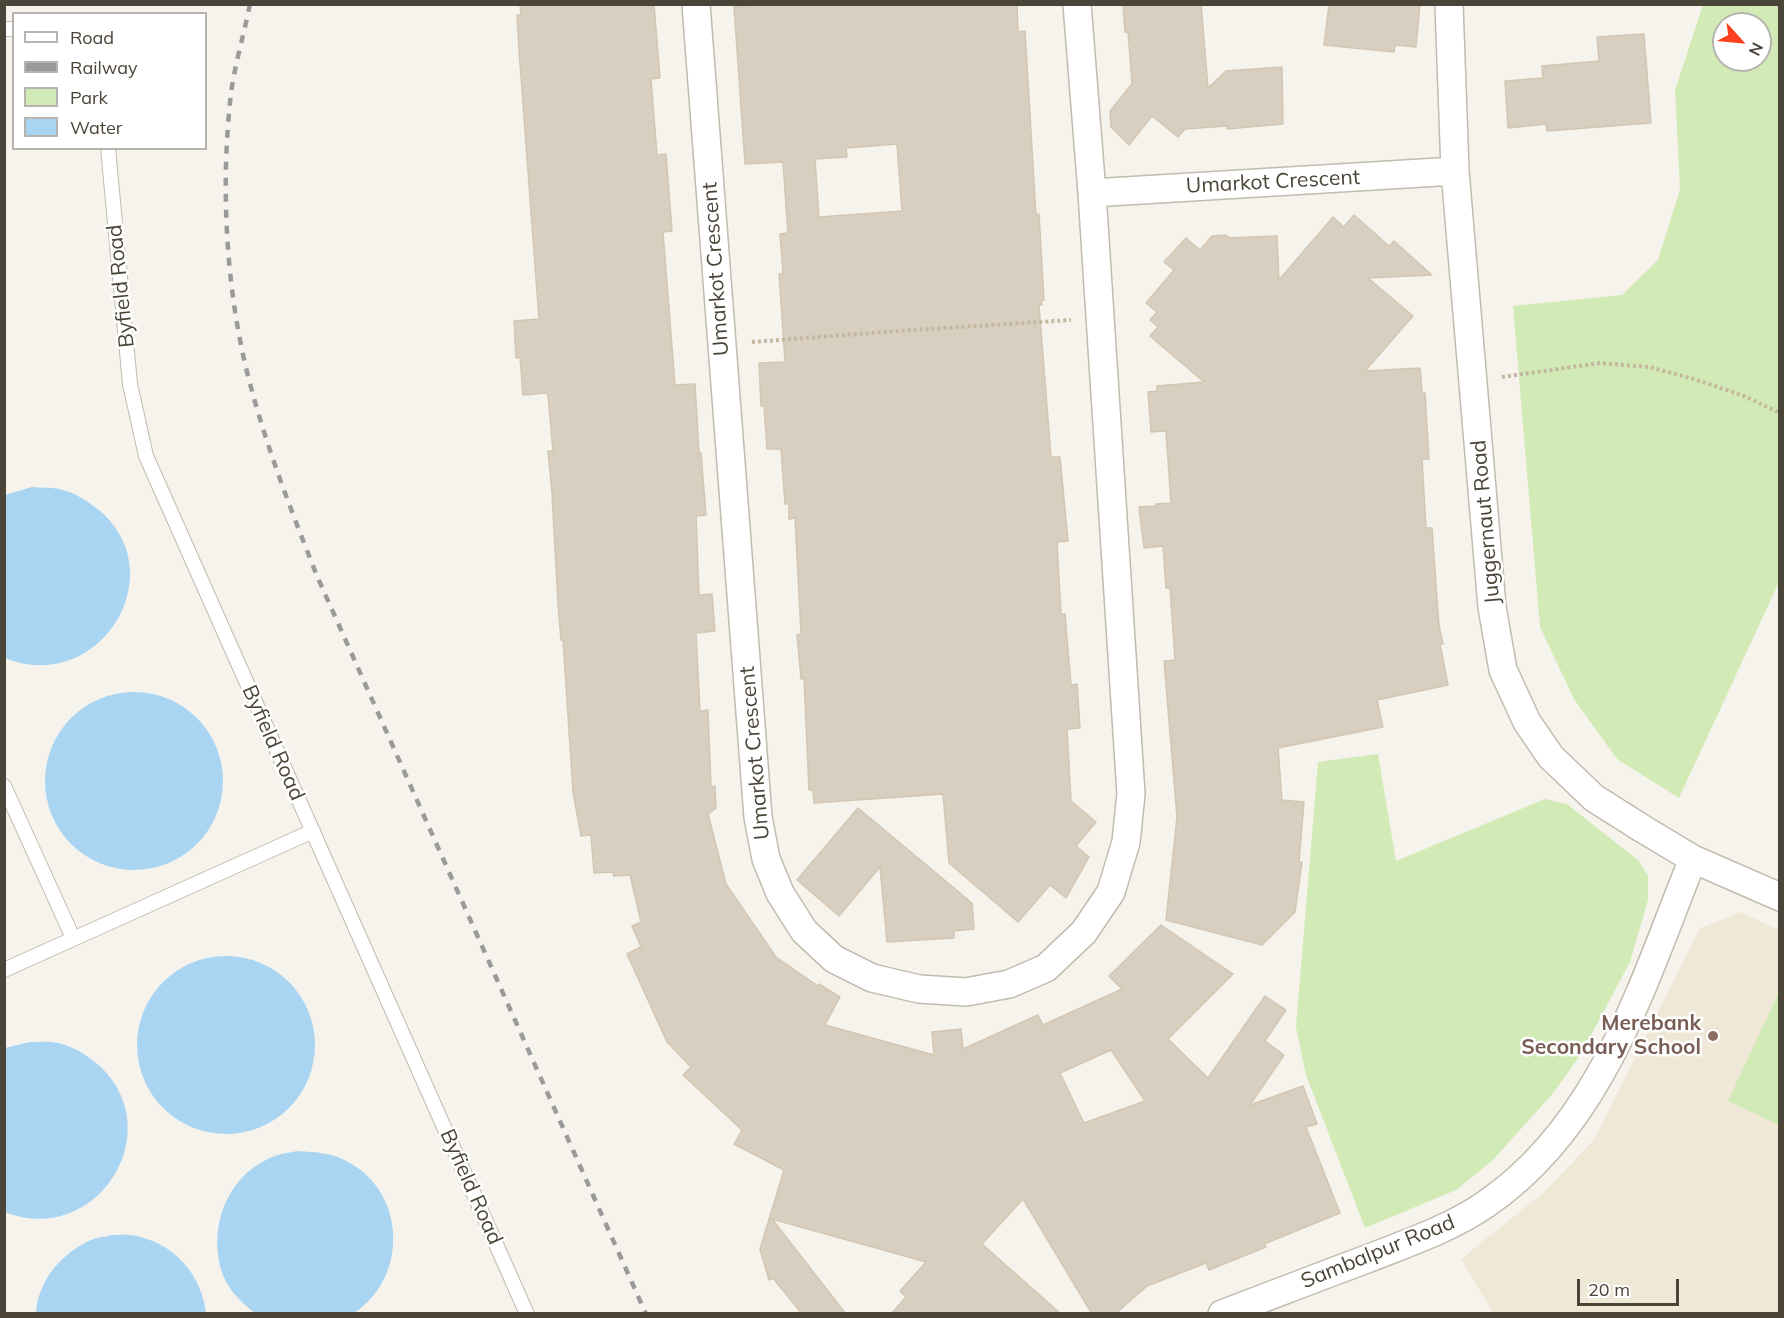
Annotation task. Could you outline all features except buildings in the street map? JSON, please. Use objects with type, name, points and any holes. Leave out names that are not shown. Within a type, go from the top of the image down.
[{"type":"street","name":"Umarkot Crescent","points":[[696,4],[758,817],[766,859],[780,893],[804,931],[834,959],[872,978],[920,989],[966,992],[1009,984],[1046,968],[1084,932],[1111,892],[1126,842],[1131,794],[1092,193],[1077,4]]},
{"type":"street","name":"Juggernaut Road","points":[[1449,4],[1455,171],[1492,607],[1503,670],[1527,722],[1551,757],[1594,798],[1693,859],[1779,897]]},
{"type":"street","name":"Umarkot Crescent","points":[[1092,193],[1455,171]]},
{"type":"street","name":"Sambalpur Road","points":[[1222,1314],[1436,1232],[1486,1204],[1526,1172],[1561,1135],[1594,1087],[1622,1033],[1693,859]]},
{"type":"lane","name":"Byfield Road","points":[[108,150],[130,384],[146,456],[527,1314]]},
{"type":"lane","points":[[4,786],[73,938]]},
{"type":"lane","points":[[4,970],[313,831]]},
{"type":"path","points":[[722,345],[897,331],[1100,319]]},
{"type":"path","points":[[1474,381],[1600,363],[1649,367],[1744,396],[1779,413]]},
{"type":"shaded area","name":"Merebank Secondary School","points":[[1741,912],[1779,930],[1779,1313],[1493,1313],[1461,1259],[1544,1192],[1593,1141],[1700,928]]},
{"type":"green space","points":[[1703,5],[1779,5],[1779,582],[1679,798],[1617,759],[1574,699],[1540,627],[1513,306],[1622,295],[1658,260],[1680,189],[1675,90]]},
{"type":"green space","points":[[1378,754],[1396,861],[1545,799],[1567,804],[1639,861],[1648,876],[1648,900],[1630,962],[1581,1054],[1554,1092],[1492,1161],[1456,1190],[1365,1228],[1306,1075],[1296,1027],[1318,762]]},
{"type":"green space","points":[[1779,992],[1780,1125],[1728,1101]]},
{"type":"water","points":[[32,487],[65,490],[99,510],[121,536],[130,565],[127,595],[116,622],[96,645],[70,660],[39,665],[5,658],[5,495]]},
{"type":"water","points":[[134,692],[168,699],[197,718],[216,747],[223,781],[216,815],[197,844],[168,863],[134,870],[100,863],[71,844],[52,815],[45,781],[52,747],[71,718],[100,699]]},
{"type":"water","points":[[226,956],[260,963],[289,982],[308,1011],[315,1045],[308,1079],[289,1108],[260,1127],[226,1134],[192,1127],[163,1108],[144,1079],[137,1045],[144,1011],[163,982],[192,963]]},
{"type":"water","points":[[30,1042],[63,1044],[95,1062],[117,1088],[127,1118],[126,1147],[114,1175],[95,1198],[70,1213],[39,1219],[5,1212],[5,1048]]},
{"type":"water","points":[[297,1151],[331,1155],[350,1163],[369,1177],[382,1195],[390,1216],[393,1237],[391,1259],[384,1280],[371,1298],[354,1313],[255,1313],[236,1296],[223,1275],[217,1240],[224,1207],[232,1192],[242,1178],[255,1167],[273,1157]]},
{"type":"water","points":[[112,1235],[130,1235],[153,1241],[176,1256],[185,1265],[199,1287],[206,1313],[36,1313],[45,1281],[58,1263],[88,1241]]},
{"type":"railway","points":[[250,4],[231,93],[226,205],[236,319],[259,415],[317,576],[646,1314]]},
{"type":"place","name":"Merebank Secondary School","points":[[1713,1036]]}]
